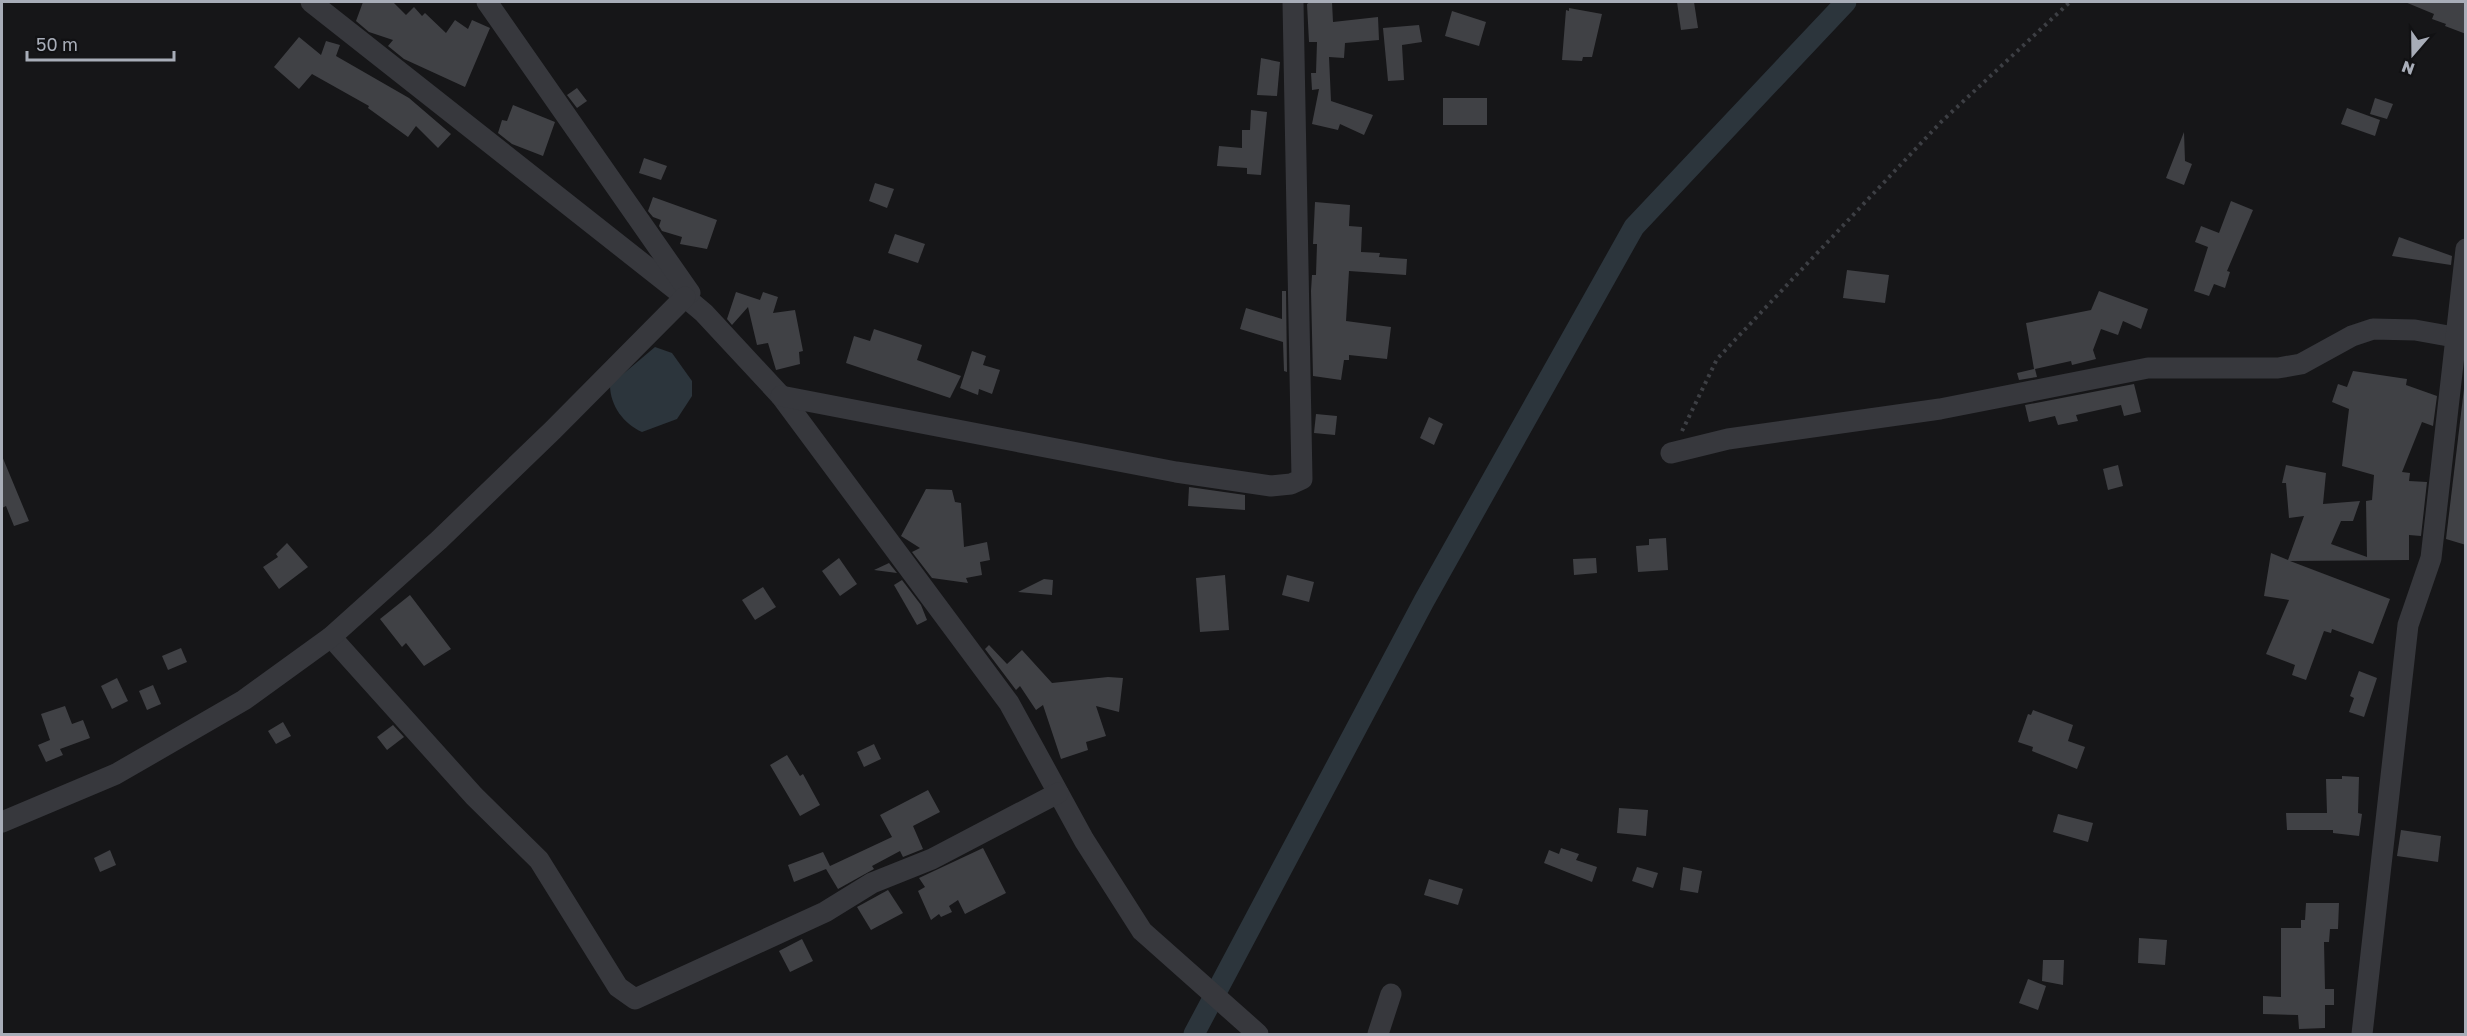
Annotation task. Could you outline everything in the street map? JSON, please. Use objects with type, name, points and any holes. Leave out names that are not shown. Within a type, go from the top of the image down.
[{"type":"street","points":[[311,2],[685,297],[704,313],[781,396],[1009,703],[1058,793],[1142,931],[1258,1035]]},
{"type":"street","points":[[487,2],[704,313]]},
{"type":"street","points":[[781,396],[1176,472],[1271,486],[1291,484],[1302,479],[1293,2]]},
{"type":"street","points":[[2362,1035],[2408,626],[2432,558],[2454,337],[2466,249]]},
{"type":"street","points":[[2,822],[116,774],[244,700],[331,638],[439,540],[553,430],[685,297]]},
{"type":"street","points":[[1671,453],[1728,439],[1940,409],[2148,368],[2278,368],[2301,364],[2352,336],[2373,329],[2415,330],[2454,337]]},
{"type":"street","points":[[331,638],[474,796],[539,860],[618,987],[635,999],[825,912],[872,883],[932,859],[1058,793]]},
{"type":"street","points":[[1378,1035],[1391,994]]},
{"type":"path","points":[[1671,453],[1717,359],[1941,122],[2070,2]]},
{"type":"shaded area","points":[[655,347],[672,353],[692,381],[692,396],[677,419],[642,432],[635,429],[619,413],[612,400],[610,385]]},
{"type":"building","points":[[363,2],[393,2],[406,15],[414,7],[422,16],[425,13],[446,33],[455,20],[468,29],[472,20],[490,28],[465,87],[404,59],[388,46],[393,40],[369,32],[356,21]]},
{"type":"building","points":[[1332,2],[1333,22],[1378,17],[1379,40],[1345,43],[1344,58],[1329,57],[1331,101],[1373,115],[1364,135],[1340,124],[1338,130],[1312,124],[1319,89],[1312,90],[1311,73],[1316,73],[1317,42],[1309,42],[1307,4]]},
{"type":"building","points":[[1677,2],[1694,2],[1698,28],[1681,30]]},
{"type":"building","points":[[2405,2],[2466,2],[2466,34],[2432,19],[2434,14]]},
{"type":"building","points":[[1569,8],[1602,14],[1592,57],[1583,57],[1582,61],[1562,60],[1566,10],[1569,11]]},
{"type":"building","points":[[1452,11],[1486,22],[1479,46],[1445,36]]},
{"type":"building","points":[[1419,25],[1422,42],[1402,45],[1404,80],[1388,81],[1383,28]]},
{"type":"building","points":[[299,37],[321,55],[326,41],[340,45],[336,56],[409,98],[451,134],[438,148],[416,126],[408,137],[368,108],[369,106],[312,74],[299,89],[274,67]]},
{"type":"building","points":[[1261,58],[1280,62],[1277,96],[1257,95]]},
{"type":"building","points":[[577,88],[587,101],[577,108],[567,95]]},
{"type":"building","points":[[1443,98],[1487,98],[1487,125],[1443,125]]},
{"type":"building","points":[[2375,98],[2393,104],[2387,119],[2370,114]]},
{"type":"building","points":[[513,105],[555,122],[543,156],[512,144],[498,133],[502,120],[507,121]]},
{"type":"building","points":[[2347,108],[2380,120],[2375,136],[2341,124]]},
{"type":"building","points":[[1251,110],[1267,112],[1261,175],[1247,174],[1247,168],[1217,166],[1219,146],[1242,148],[1242,130],[1250,130]]},
{"type":"building","points":[[2184,132],[2185,161],[2192,164],[2184,185],[2166,178]]},
{"type":"building","points":[[644,158],[667,166],[661,180],[639,173]]},
{"type":"building","points":[[875,183],[894,189],[887,208],[869,201]]},
{"type":"building","points":[[653,197],[717,220],[707,249],[680,244],[682,237],[662,231],[659,226],[661,220],[653,217],[648,211]]},
{"type":"building","points":[[2231,201],[2253,210],[2227,271],[2230,272],[2225,288],[2214,284],[2209,296],[2194,291],[2208,247],[2195,242],[2201,226],[2219,233]]},
{"type":"building","points":[[1315,202],[1350,205],[1349,226],[1362,227],[1361,252],[1380,253],[1379,257],[1407,259],[1406,275],[1349,271],[1346,321],[1391,327],[1387,359],[1349,355],[1349,360],[1344,360],[1341,380],[1313,376],[1311,291],[1312,275],[1316,275],[1317,244],[1313,244]]},
{"type":"building","points":[[895,234],[925,244],[918,263],[888,253]]},
{"type":"building","points":[[2399,237],[2452,256],[2451,265],[2392,256]]},
{"type":"building","points":[[1847,270],[1889,275],[1885,303],[1843,298]]},
{"type":"building","points":[[1282,291],[1286,291],[1287,372],[1284,371],[1283,342],[1240,329],[1246,308],[1282,319]]},
{"type":"building","points":[[2099,291],[2148,309],[2141,329],[2123,321],[2118,335],[2101,329],[2093,350],[2096,359],[2072,365],[2071,361],[2035,369],[2037,377],[2019,380],[2017,373],[2034,369],[2026,323],[2091,310]]},
{"type":"building","points":[[736,292],[760,300],[763,292],[778,297],[773,313],[795,310],[803,351],[799,352],[800,364],[776,370],[768,343],[757,345],[748,307],[732,325],[727,319]]},
{"type":"building","points":[[874,329],[922,345],[917,360],[961,376],[950,398],[846,363],[854,336],[870,341]]},
{"type":"building","points":[[972,351],[986,356],[983,365],[1000,370],[992,394],[979,389],[978,395],[960,388]]},
{"type":"building","points":[[2353,371],[2407,379],[2406,385],[2437,396],[2433,426],[2422,422],[2402,472],[2410,473],[2409,481],[2427,482],[2421,536],[2409,535],[2409,560],[2290,561],[2390,599],[2373,644],[2332,629],[2331,633],[2324,631],[2306,680],[2292,675],[2295,665],[2266,654],[2289,600],[2264,596],[2271,553],[2288,560],[2304,516],[2289,518],[2286,483],[2282,483],[2286,465],[2326,473],[2323,504],[2360,501],[2353,521],[2341,521],[2331,544],[2367,557],[2366,501],[2372,500],[2374,475],[2342,466],[2349,409],[2332,402],[2338,384],[2347,387]]},
{"type":"building","points":[[2466,372],[2466,545],[2446,539]]},
{"type":"building","points":[[2134,384],[2141,412],[2124,416],[2121,405],[2076,415],[2078,421],[2058,425],[2055,416],[2029,422],[2025,405]]},
{"type":"building","points":[[1316,414],[1337,416],[1335,435],[1314,433]]},
{"type":"building","points":[[1429,417],[1443,424],[1434,445],[1420,438]]},
{"type":"building","points":[[2,456],[29,521],[14,526],[6,506],[2,508]]},
{"type":"building","points":[[2118,465],[2123,486],[2108,490],[2103,469]]},
{"type":"building","points":[[1189,487],[1245,495],[1245,510],[1188,506]]},
{"type":"building","points":[[926,489],[952,490],[955,502],[961,503],[964,547],[987,542],[990,560],[980,562],[982,575],[966,578],[968,583],[932,578],[912,552],[920,548],[901,536]]},
{"type":"building","points":[[1666,538],[1668,570],[1638,572],[1636,546],[1649,545],[1649,539]]},
{"type":"building","points":[[287,543],[308,567],[279,589],[263,567],[278,557],[276,554]]},
{"type":"building","points":[[839,558],[857,584],[840,596],[822,571]]},
{"type":"building","points":[[1596,558],[1597,573],[1574,575],[1573,559]]},
{"type":"building","points":[[889,563],[897,573],[874,570]]},
{"type":"building","points":[[1225,575],[1229,630],[1200,632],[1196,578]]},
{"type":"building","points":[[1287,575],[1314,582],[1309,602],[1282,595]]},
{"type":"building","points":[[1044,579],[1053,580],[1052,595],[1018,592]]},
{"type":"building","points":[[902,580],[921,605],[927,620],[917,625],[894,585]]},
{"type":"building","points":[[763,587],[776,607],[755,620],[742,600]]},
{"type":"building","points":[[410,595],[451,649],[424,666],[406,643],[402,647],[380,619]]},
{"type":"building","points":[[989,645],[1007,664],[1022,650],[1052,683],[1108,677],[1123,678],[1119,712],[1096,706],[1106,736],[1086,742],[1088,750],[1061,759],[1043,705],[1036,710],[1020,686],[1016,690],[985,649]]},
{"type":"building","points":[[181,648],[187,662],[168,670],[162,656]]},
{"type":"building","points":[[2359,671],[2377,678],[2364,717],[2349,712],[2354,698],[2350,696]]},
{"type":"building","points":[[117,678],[128,701],[112,709],[101,686]]},
{"type":"building","points":[[153,685],[161,704],[147,710],[139,691]]},
{"type":"building","points":[[65,706],[72,724],[83,720],[90,738],[60,749],[63,755],[46,762],[38,745],[50,740],[41,714]]},
{"type":"building","points":[[2033,710],[2073,725],[2068,741],[2085,747],[2077,769],[2032,751],[2033,747],[2018,742],[2028,714],[2031,715]]},
{"type":"building","points":[[283,722],[291,736],[276,744],[268,731]]},
{"type":"building","points":[[393,725],[404,737],[387,750],[377,737]]},
{"type":"building","points":[[874,744],[881,759],[864,767],[857,752]]},
{"type":"building","points":[[787,755],[800,776],[803,774],[820,805],[800,816],[770,765]]},
{"type":"building","points":[[2342,776],[2359,777],[2358,813],[2362,814],[2359,836],[2333,833],[2333,830],[2287,830],[2286,813],[2327,813],[2326,779],[2342,779]]},
{"type":"building","points":[[928,790],[940,812],[913,826],[923,849],[903,857],[900,851],[872,866],[874,869],[838,889],[826,869],[794,882],[788,865],[823,852],[830,866],[892,837],[880,815]]},
{"type":"building","points":[[1619,808],[1648,810],[1646,836],[1617,833]]},
{"type":"building","points":[[2058,814],[2093,823],[2088,842],[2053,832]]},
{"type":"building","points":[[2401,830],[2441,836],[2438,862],[2397,856]]},
{"type":"building","points":[[983,848],[1006,893],[965,914],[958,900],[949,906],[952,912],[941,917],[939,914],[931,920],[918,891],[925,887],[919,878]]},
{"type":"building","points":[[1561,848],[1579,854],[1576,860],[1597,867],[1592,882],[1544,863],[1549,850],[1559,854]]},
{"type":"building","points":[[110,850],[116,865],[100,872],[94,858]]},
{"type":"building","points":[[1637,867],[1658,873],[1653,888],[1632,881]]},
{"type":"building","points":[[1683,867],[1702,871],[1698,893],[1680,890]]},
{"type":"building","points":[[1429,879],[1463,889],[1458,905],[1424,895]]},
{"type":"building","points":[[888,890],[903,913],[871,930],[857,907]]},
{"type":"building","points":[[2306,903],[2339,903],[2338,929],[2330,929],[2329,942],[2324,942],[2325,989],[2334,989],[2334,1005],[2325,1005],[2325,1028],[2299,1029],[2298,1015],[2263,1014],[2263,996],[2281,997],[2281,928],[2301,928],[2301,920],[2305,920]]},
{"type":"building","points":[[2139,938],[2167,940],[2165,965],[2138,963]]},
{"type":"building","points":[[802,939],[813,961],[790,972],[779,951]]},
{"type":"building","points":[[2043,960],[2064,960],[2063,985],[2042,981]]},
{"type":"building","points":[[2028,979],[2046,986],[2038,1010],[2019,1003]]},
{"type":"waterway","points":[[1194,1034],[1424,601],[1634,227],[1846,2]]}]
